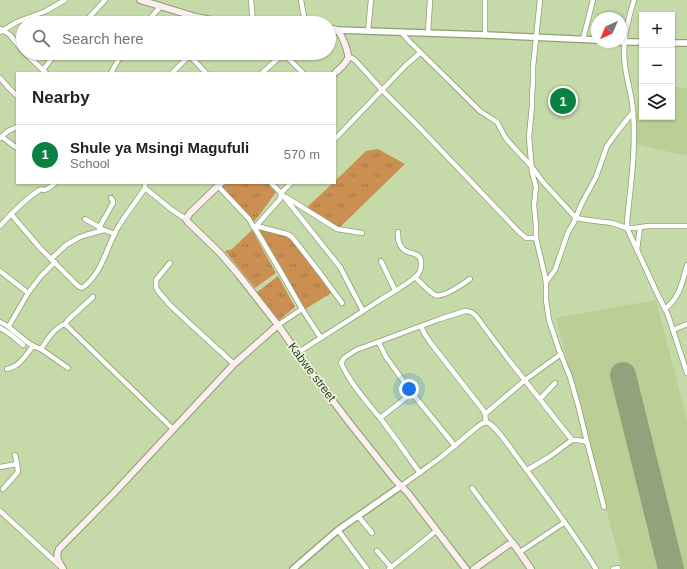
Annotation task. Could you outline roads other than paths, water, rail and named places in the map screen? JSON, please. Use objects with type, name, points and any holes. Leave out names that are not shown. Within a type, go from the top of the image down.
[{"type":"main road","points":[[140,0],[191,16]]},
{"type":"main road","points":[[336,72],[348,58],[346,48],[337,30]]},
{"type":"main road","points":[[186,219],[190,213],[220,184]]},
{"type":"main road","name":"Kabwe street","points":[[186,219],[190,225],[229,263],[278,325],[297,353],[369,448],[408,494],[466,569]]},
{"type":"main road","points":[[63,569],[57,558],[58,551],[234,364],[278,325]]},
{"type":"main road","points":[[474,569],[513,543],[531,569]]},
{"type":"street","points":[[33,16],[46,11],[65,0]]},
{"type":"street","points":[[90,16],[105,0]]},
{"type":"street","points":[[251,0],[252,16]]},
{"type":"street","points":[[301,0],[304,16]]},
{"type":"street","points":[[368,31],[371,0]]},
{"type":"street","points":[[428,33],[430,0]]},
{"type":"street","points":[[485,0],[485,35]]},
{"type":"street","points":[[540,0],[532,71],[534,83],[529,137],[533,176],[536,187],[534,205],[536,238],[546,282],[548,316],[578,405],[604,506]]},
{"type":"street","points":[[583,39],[593,0]]},
{"type":"street","points":[[627,24],[634,0]]},
{"type":"street","points":[[152,16],[161,6]]},
{"type":"street","points":[[1,30],[16,22]]},
{"type":"street","points":[[1,30],[10,35],[16,42]]},
{"type":"street","points":[[337,30],[591,40]]},
{"type":"street","points":[[401,32],[420,53],[480,111],[497,122],[505,137],[576,218],[612,223],[627,228],[640,228],[648,226],[687,226]]},
{"type":"street","points":[[627,42],[639,42]]},
{"type":"street","points":[[675,43],[687,43]]},
{"type":"street","points":[[623,48],[625,68],[631,95],[634,144],[634,166],[627,228],[665,309],[687,373]]},
{"type":"street","points":[[336,138],[406,65],[420,53]]},
{"type":"street","points":[[348,58],[352,58],[356,61],[520,233],[526,238],[536,238]]},
{"type":"street","points":[[32,60],[44,71],[51,60]]},
{"type":"street","points":[[112,72],[118,60]]},
{"type":"street","points":[[173,72],[185,60]]},
{"type":"street","points":[[196,60],[205,72]]},
{"type":"street","points":[[263,72],[276,60]]},
{"type":"street","points":[[290,60],[302,72]]},
{"type":"street","points":[[0,78],[16,95]]},
{"type":"street","points":[[546,282],[555,270],[568,232],[596,177],[607,146],[633,112]]},
{"type":"street","points":[[16,128],[8,131],[1,137],[16,147]]},
{"type":"street","points":[[0,226],[11,214],[40,190],[47,189],[54,184]]},
{"type":"street","points":[[220,184],[255,227],[302,309],[321,338]]},
{"type":"street","points":[[272,184],[340,267],[363,311]]},
{"type":"street","points":[[255,227],[278,202],[290,184]]},
{"type":"street","points":[[11,214],[53,261],[78,286],[82,288],[100,268],[114,234],[145,186],[172,210],[186,219]]},
{"type":"street","points":[[282,195],[337,229],[362,233]]},
{"type":"street","points":[[99,228],[113,203],[111,198]]},
{"type":"street","points":[[85,219],[99,228],[114,234]]},
{"type":"street","points":[[255,227],[287,234],[292,237],[342,303]]},
{"type":"street","points":[[637,250],[640,228]]},
{"type":"street","points":[[9,326],[28,293],[66,245],[93,232],[104,230]]},
{"type":"street","points":[[297,353],[419,273],[421,260],[418,255],[406,251],[400,246],[398,232]]},
{"type":"street","points":[[381,261],[395,290]]},
{"type":"street","points":[[170,263],[156,280],[156,287],[158,291],[187,321],[234,364]]},
{"type":"street","points":[[665,309],[679,293],[687,266]]},
{"type":"street","points":[[0,271],[28,293]]},
{"type":"street","points":[[415,277],[435,295],[455,289],[470,279]]},
{"type":"street","points":[[41,349],[55,331],[65,324],[93,298]]},
{"type":"street","points":[[278,325],[302,309]]},
{"type":"street","points":[[420,473],[351,381],[341,363],[344,358],[356,350],[466,311],[473,313],[572,440]]},
{"type":"street","points":[[0,322],[9,326],[33,346],[41,349],[68,368]]},
{"type":"street","points":[[65,324],[173,429]]},
{"type":"street","points":[[673,330],[687,324]]},
{"type":"street","points":[[421,326],[430,342],[485,414],[486,422]]},
{"type":"street","points":[[0,328],[23,345]]},
{"type":"street","points":[[379,343],[386,357],[412,393],[455,446]]},
{"type":"street","points":[[7,369],[16,366],[33,346]]},
{"type":"street","points":[[485,414],[525,380],[561,354]]},
{"type":"street","points":[[540,399],[555,383]]},
{"type":"street","points":[[380,418],[412,393]]},
{"type":"street","points":[[293,569],[338,530],[420,473],[477,427],[486,422]]},
{"type":"street","points":[[486,422],[491,424],[498,432],[527,470],[565,522],[596,569]]},
{"type":"street","points":[[527,470],[549,457],[572,440],[587,442]]},
{"type":"street","points":[[3,489],[18,472],[14,455]]},
{"type":"street","points":[[0,467],[17,464]]},
{"type":"street","points":[[472,488],[513,543]]},
{"type":"street","points":[[0,511],[63,569]]},
{"type":"street","points":[[358,516],[372,533]]},
{"type":"street","points":[[520,552],[565,522]]},
{"type":"street","points":[[338,530],[367,569]]},
{"type":"street","points":[[377,552],[390,568],[436,531]]},
{"type":"place","name":"Shule ya Msingi Magufuli","points":[[563,101]]}]
